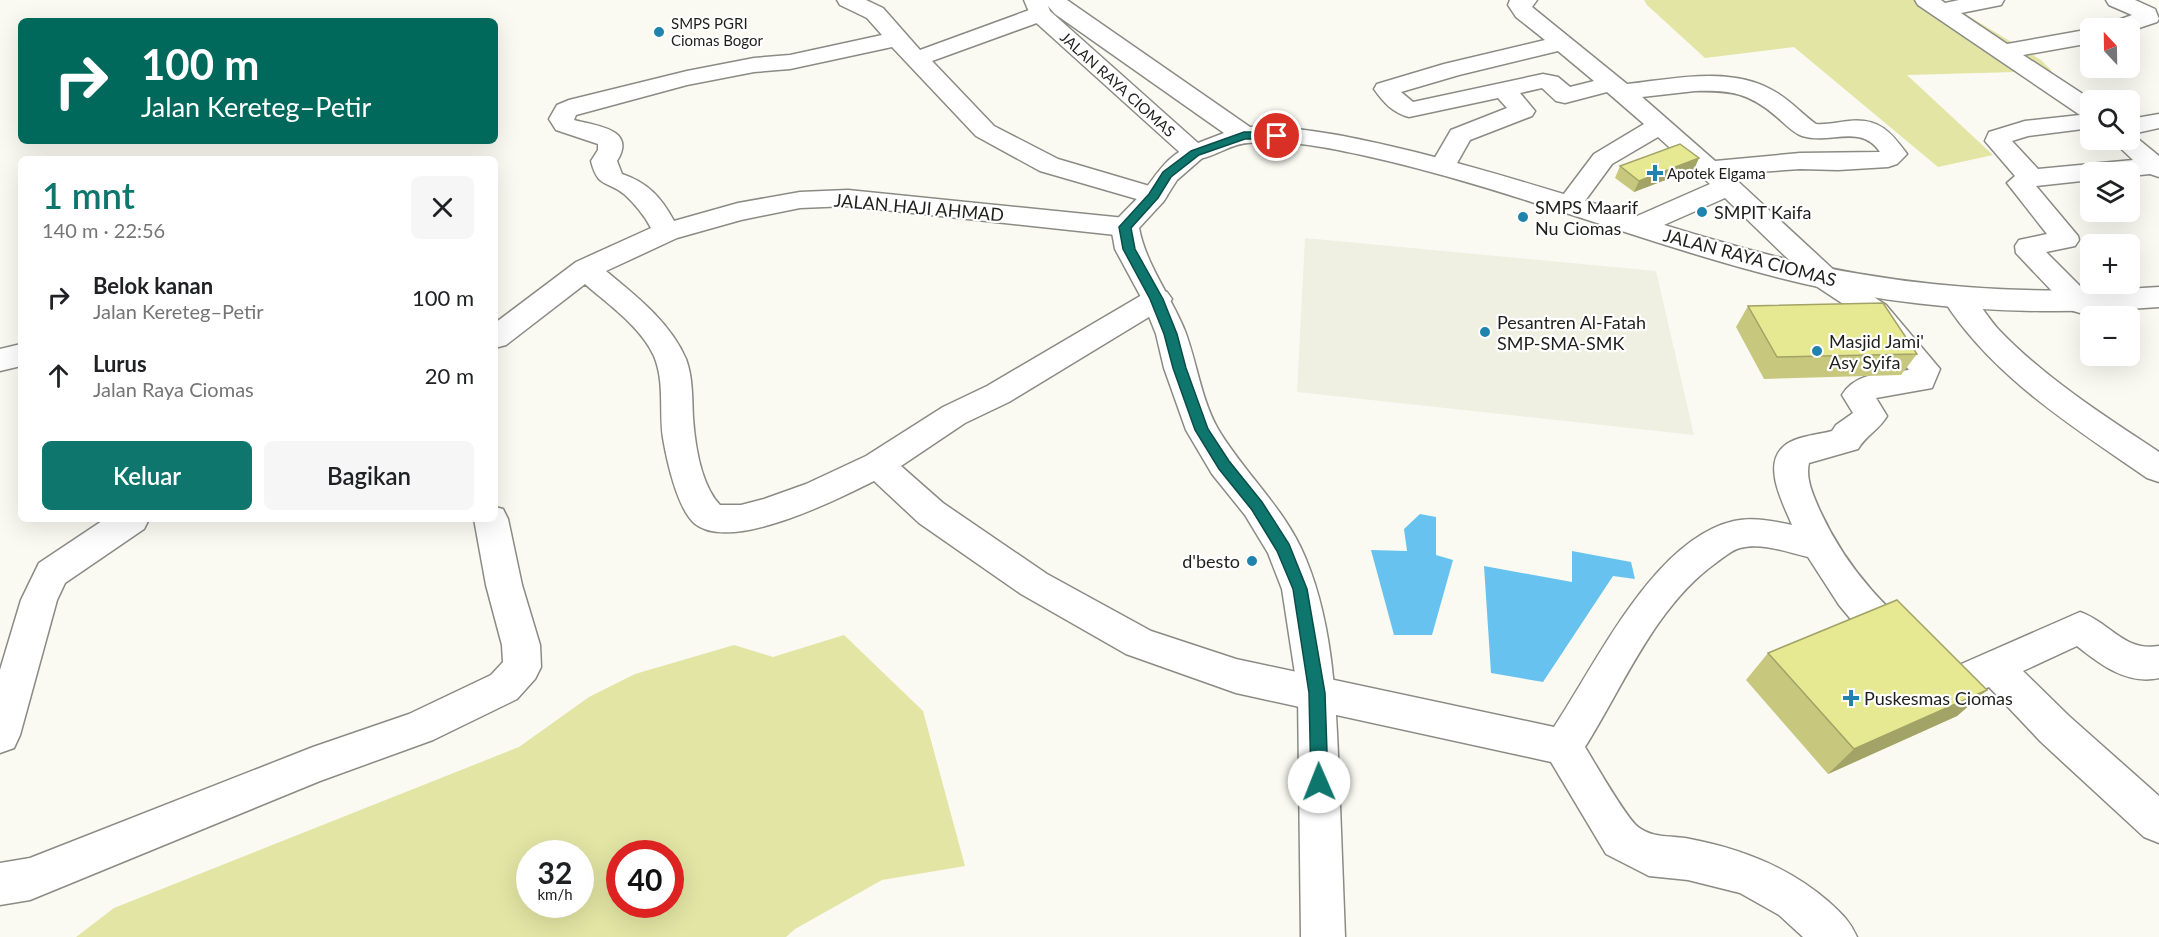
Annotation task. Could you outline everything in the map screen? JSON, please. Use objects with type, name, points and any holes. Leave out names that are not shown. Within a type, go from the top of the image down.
[{"type":"street","points":[[848,0],[875,13],[966,112],[993,135],[1049,165],[1154,196]]},
{"type":"street","points":[[1526,0],[1520,2],[1519,5],[1720,179],[1826,279],[1876,312],[1925,369],[1921,380],[1871,386],[1858,395],[1871,416],[1847,433],[1849,437],[1847,440],[1804,450],[1794,456],[1791,467],[1795,493],[1819,546],[1852,594],[1872,618],[1934,674],[1960,682],[2080,628],[2128,662],[2138,666],[2159,662]]},
{"type":"street","points":[[1934,5],[1993,0]]},
{"type":"street","points":[[2117,0],[2149,17],[2140,20]]},
{"type":"street","points":[[916,59],[1044,5]]},
{"type":"street","name":"JALAN RAYA CIOMAS","points":[[1044,5],[1063,9],[1244,135]]},
{"type":"street","name":"JALAN RAYA CIOMAS","points":[[1044,5],[1195,153],[1244,135],[1277,136],[1346,144],[1443,166],[1570,203],[1638,226],[1826,279],[1958,299],[2080,303],[2159,297]]},
{"type":"street","points":[[1934,5],[2080,103]]},
{"type":"street","points":[[2005,51],[2080,38]]},
{"type":"street","points":[[667,232],[654,209],[631,186],[612,178],[606,169],[604,160],[611,150],[610,141],[603,136],[565,125],[561,119],[566,110],[687,78],[754,65],[797,60],[897,39]]},
{"type":"street","points":[[1563,43],[1443,71],[1386,89],[1399,104],[1409,110],[1543,81],[1549,82],[1565,96],[1616,88],[1716,82],[1763,94],[1812,131],[1861,128],[1872,131],[1885,141],[1894,153],[1888,159],[1838,162],[1800,161],[1723,167],[1720,179],[1678,206],[1638,226]]},
{"type":"street","points":[[1443,166],[1460,135],[1522,111],[1503,89]]},
{"type":"street","points":[[2140,125],[2159,121]]},
{"type":"street","points":[[2031,178],[2001,146],[1998,137],[2025,129],[2080,123]]},
{"type":"street","points":[[1570,203],[1603,159],[1623,145],[1659,126]]},
{"type":"street","points":[[2137,150],[2157,167]]},
{"type":"street","points":[[1195,153],[1167,175],[1154,196],[1125,227],[1129,249],[1156,299],[1171,334],[1179,368],[1202,430],[1224,465],[1257,506],[1284,549],[1300,589],[1317,693],[1323,937]]},
{"type":"street","points":[[2080,303],[2030,253],[2029,246],[2065,240],[2047,212],[2020,183],[2031,178],[2157,167]]},
{"type":"street","name":"JALAN HAJI AHMAD","points":[[498,336],[586,269],[667,232],[738,212],[800,200],[848,198],[1125,227]]},
{"type":"street","points":[[586,269],[635,311],[670,358],[676,391],[678,430],[686,467],[706,514],[716,520],[728,520],[762,513],[818,494],[878,465],[954,415],[998,394],[1156,299]]},
{"type":"street","points":[[1958,299],[1991,340],[2014,361],[2093,424],[2159,469]]},
{"type":"street","points":[[0,360],[18,356]]},
{"type":"street","points":[[878,465],[931,513],[1034,584],[1139,643],[1236,676],[1563,747],[1621,840],[1649,856],[1688,859],[1748,874],[1794,900],[1835,937]]},
{"type":"street","points":[[0,735],[39,600],[52,573],[128,522]]},
{"type":"street","points":[[0,884],[30,879],[313,765],[418,728],[504,687],[522,667],[522,645],[504,585],[492,522]]},
{"type":"street","points":[[1563,747],[1582,720],[1609,670],[1649,612],[1675,578],[1698,554],[1732,535],[1763,534],[1819,546]]},
{"type":"street","points":[[1993,666],[2055,729],[2159,823]]},
{"type":"shaded area","name":"Pesantren Al-Fatah SMP-SMA-SMK","points":[[1305,238],[1656,271],[1694,435],[1297,392]]},
{"type":"green space","points":[[1644,0],[1942,0],[2041,60],[2052,71],[1907,75],[1993,155],[1938,167],[1794,47],[1705,58]]},
{"type":"green space","points":[[844,635],[923,711],[965,866],[882,880],[795,929],[786,937],[76,937],[114,908],[519,747],[589,697],[635,674],[734,645],[773,657]]},
{"type":"water","points":[[1420,514],[1436,517],[1436,555],[1453,560],[1432,635],[1394,635],[1371,550],[1407,551],[1404,529]]},
{"type":"water","points":[[1572,551],[1631,562],[1635,579],[1613,576],[1543,682],[1491,673],[1484,566],[1572,582]]},
{"type":"building","points":[[1680,144],[1699,158],[1639,181],[1620,166]]},
{"type":"building","points":[[1883,303],[1917,354],[1777,357],[1748,306]]},
{"type":"building","name":"Puskesmas Ciomas","points":[[1897,600],[1987,690],[1854,749],[1768,653]]},
{"type":"place","name":"SMPS PGRI Ciomas Bogor","points":[[659,32]]},
{"type":"place","name":"Apotek Elgama","points":[[1655,173]]},
{"type":"place","name":"SMPIT Kaifa","points":[[1702,212]]},
{"type":"place","name":"SMPS Maarif Nu Ciomas","points":[[1523,217]]},
{"type":"place","name":"Pesantren Al-Fatah SMP-SMA-SMK","points":[[1485,332]]},
{"type":"place","name":"Masjid Jami' Asy Syifa","points":[[1817,351]]},
{"type":"place","name":"d'besto","points":[[1252,561]]},
{"type":"place","name":"Puskesmas Ciomas","points":[[1851,698]]},
{"type":"route","points":[[1277,136],[1244,135],[1195,153],[1167,175],[1154,196],[1125,227],[1129,249],[1156,299],[1171,334],[1179,368],[1202,430],[1224,465],[1257,506],[1284,549],[1300,589],[1317,693],[1319,782]]}]
